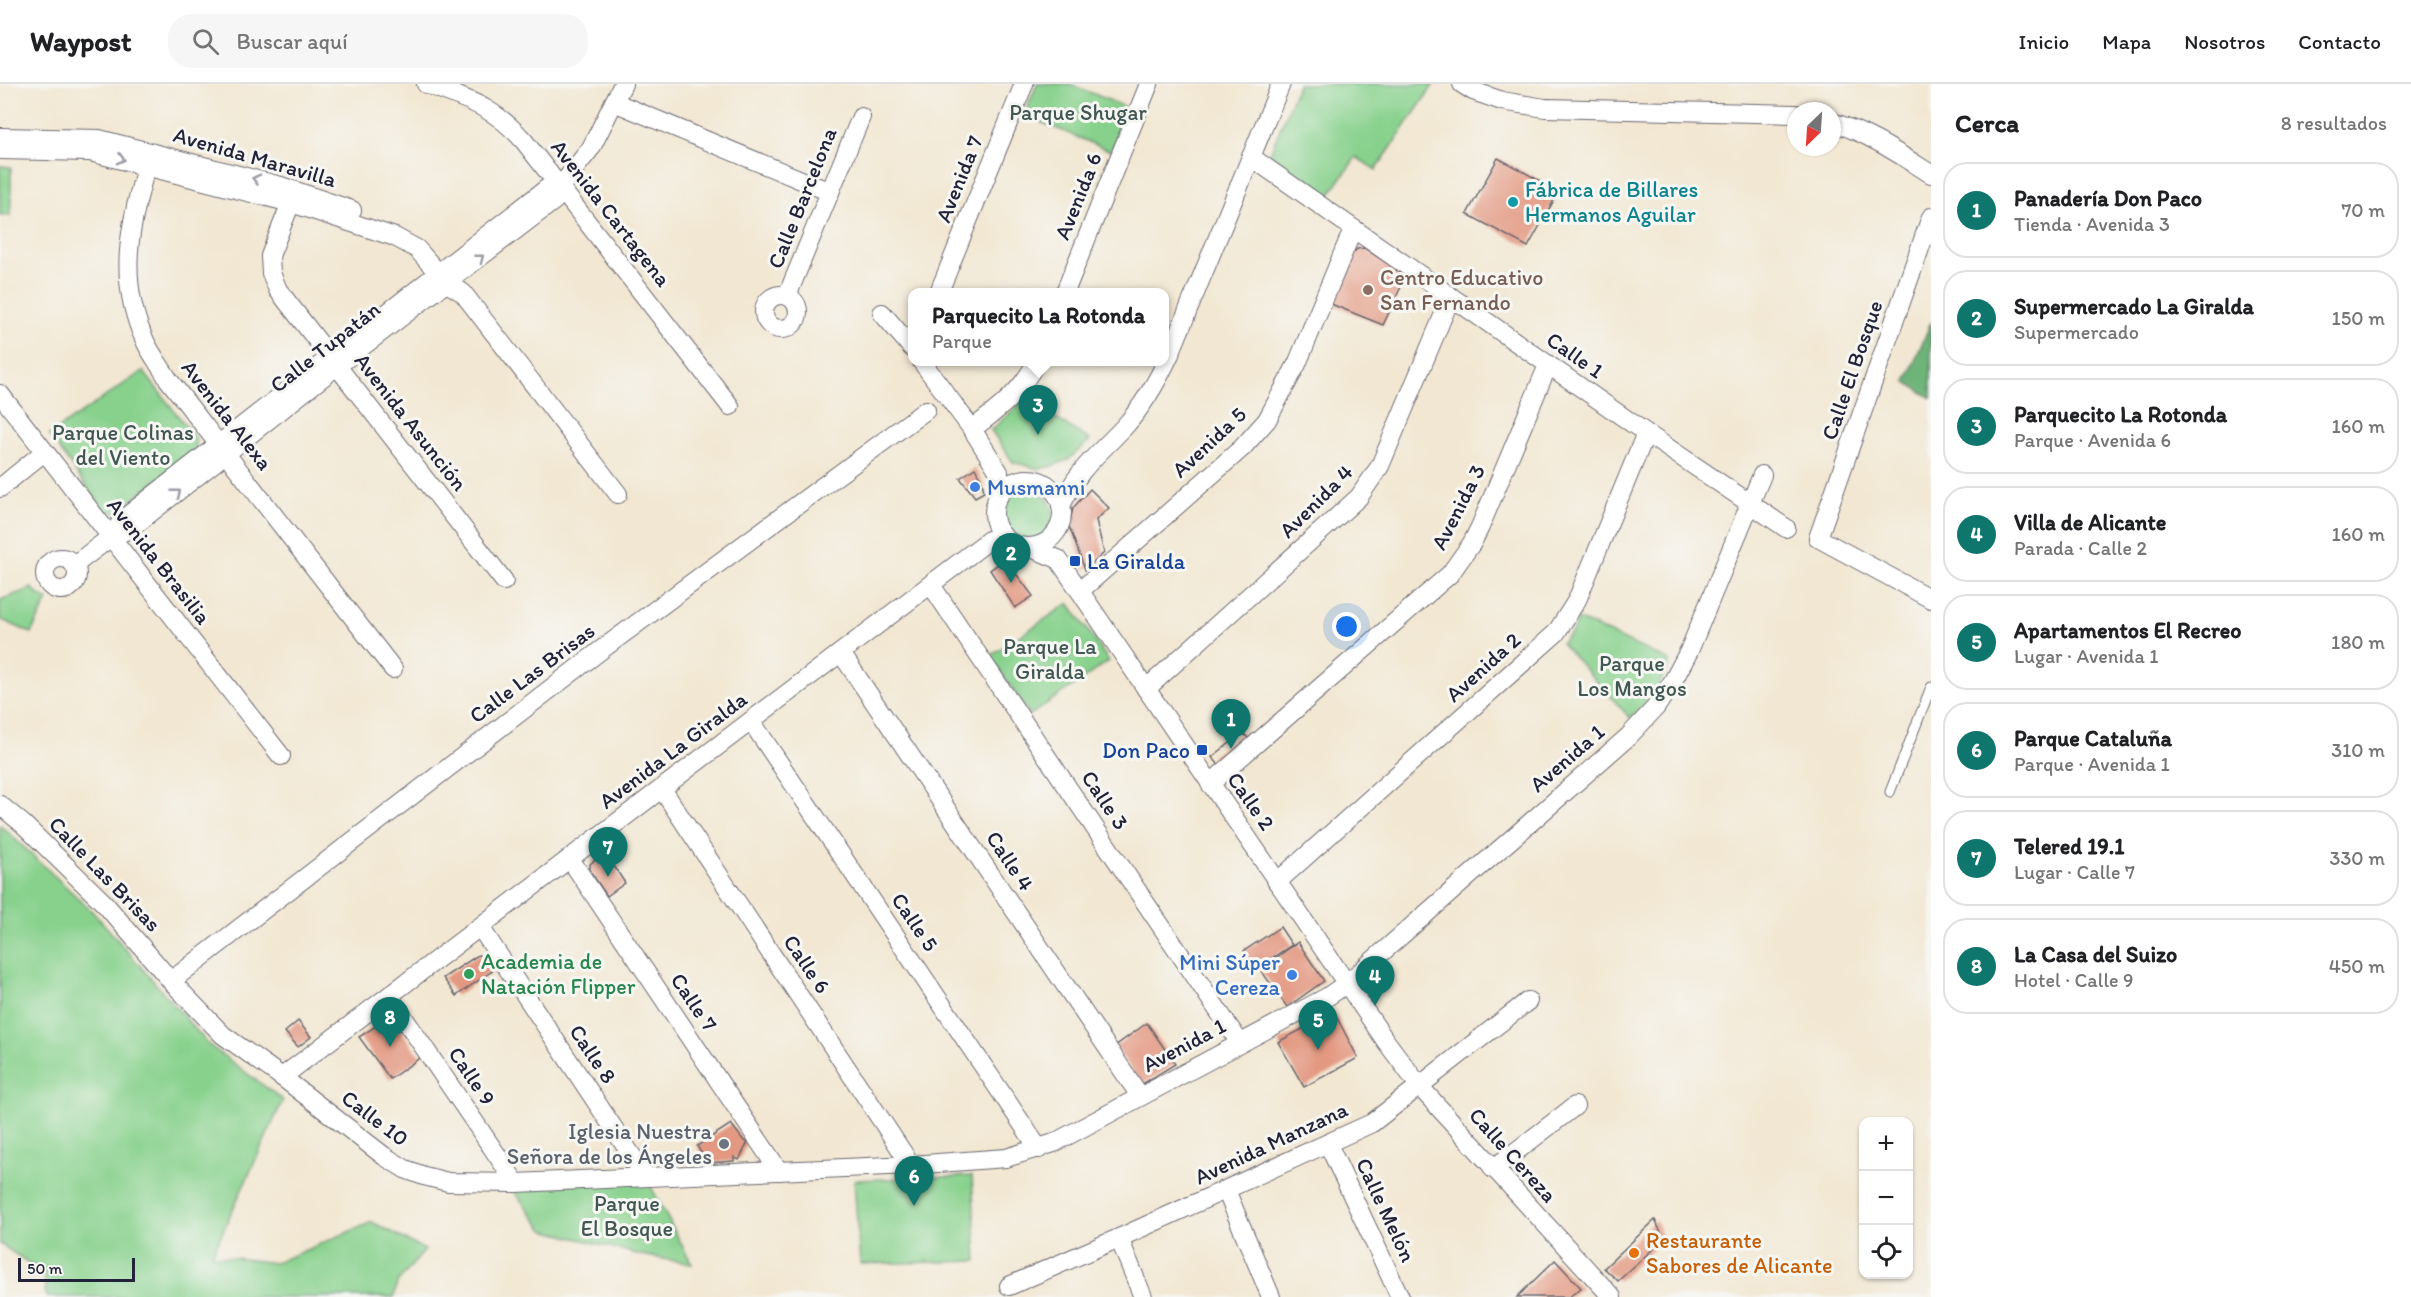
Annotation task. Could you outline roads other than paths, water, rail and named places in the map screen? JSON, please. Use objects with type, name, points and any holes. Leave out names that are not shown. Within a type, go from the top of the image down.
[{"type":"street","name":"Avenida Cartagena","points":[[426,84],[476,102],[507,122],[730,406]]},
{"type":"street","name":"Calle Tupatán","points":[[74,564],[111,537],[130,530],[223,448],[333,362],[448,273],[555,200],[560,187],[591,148],[623,84]]},
{"type":"street","name":"Avenida 7","points":[[941,288],[1024,84]]},
{"type":"street","name":"Avenida 6","points":[[1067,288],[1149,84]]},
{"type":"street","points":[[1169,356],[1281,84]]},
{"type":"street","points":[[1462,84],[1473,91],[1502,101],[1545,108],[1787,114]]},
{"type":"street","points":[[615,102],[830,192]]},
{"type":"street","name":"Calle Barcelona","points":[[787,296],[861,117]]},
{"type":"street","points":[[1841,125],[1887,146],[1931,174]]},
{"type":"street","name":"Avenida Maravilla","points":[[0,137],[99,140],[148,159],[293,196],[395,237],[417,249],[448,273],[618,494]]},
{"type":"street","name":"Avenida Maravilla","points":[[0,150],[90,152],[148,159]]},
{"type":"street","name":"Calle 1","points":[[1251,157],[1786,528]]},
{"type":"street","name":"Avenida Alexa","points":[[148,159],[131,227],[127,260],[134,312],[146,344],[162,370],[393,669]]},
{"type":"street","name":"Avenida Asunción","points":[[293,196],[270,256],[271,273],[278,290],[504,581]]},
{"type":"street","name":"Calle El Bosque","points":[[1931,218],[1818,538],[1931,599]]},
{"type":"street","name":"Avenida 5","points":[[1080,590],[1242,448],[1268,420],[1297,364],[1353,229]]},
{"type":"street","name":"Avenida 4","points":[[1146,689],[1359,497],[1380,466],[1451,297]]},
{"type":"street","points":[[882,313],[908,342]]},
{"type":"street","name":"Avenida 3","points":[[1210,784],[1450,574],[1472,543],[1480,526],[1548,365]]},
{"type":"street","points":[[925,366],[972,429],[999,472],[999,496],[995,507],[995,519],[998,530],[1011,544]]},
{"type":"street","points":[[972,429],[1002,407],[1019,389],[1033,366]]},
{"type":"street","points":[[999,472],[1021,480],[1044,483],[1062,480],[1080,471],[1125,425],[1155,386],[1164,366]]},
{"type":"street","name":"Avenida Brasilia","points":[[0,394],[281,756]]},
{"type":"street","name":"Calle Las Brisas","points":[[171,981],[601,650],[926,410]]},
{"type":"street","name":"Avenida 2","points":[[1277,882],[1556,633],[1577,600],[1646,433]]},
{"type":"street","points":[[0,488],[44,452]]},
{"type":"street","points":[[1031,548],[1048,539],[1080,471]]},
{"type":"street","name":"Avenida 1","points":[[448,1182],[516,1183],[911,1165],[1006,1158],[1054,1143],[1327,997],[1346,984],[1629,736],[1656,707],[1689,651],[1762,475]]},
{"type":"street","points":[[999,496],[1012,483],[1021,480]]},
{"type":"street","points":[[995,519],[989,540],[1031,548],[1058,559],[1059,497],[1044,483]]},
{"type":"street","name":"Avenida La Giralda","points":[[282,1077],[989,540]]},
{"type":"street","name":"Calle 2","points":[[1058,559],[1385,1040]]},
{"type":"street","name":"Calle 3","points":[[930,585],[1240,1042]]},
{"type":"street","name":"Calle 4","points":[[841,653],[1140,1096]]},
{"type":"street","name":"Calle 5","points":[[751,721],[1039,1149]]},
{"type":"street","name":"Calle 6","points":[[662,789],[911,1165]]},
{"type":"street","name":"Calle Las Brisas","points":[[0,805],[23,824],[104,903],[171,981],[223,1035],[282,1077]]},
{"type":"street","name":"Calle 7","points":[[570,859],[779,1171]]},
{"type":"street","name":"Calle 8","points":[[480,927],[646,1177]]},
{"type":"street","name":"Calle 9","points":[[388,996],[516,1183]]},
{"type":"street","name":"Avenida Manzana","points":[[1009,1286],[1372,1123],[1528,1001]]},
{"type":"street","name":"Calle Cereza","points":[[1385,1040],[1420,1087],[1612,1297]]},
{"type":"street","name":"Calle 10","points":[[282,1077],[384,1156],[405,1169],[448,1182]]},
{"type":"street","points":[[1493,1169],[1575,1106]]},
{"type":"street","name":"Calle Melón","points":[[1328,1144],[1400,1297]]},
{"type":"street","points":[[1226,1190],[1271,1297]]},
{"type":"street","points":[[1119,1238],[1143,1297]]},
{"type":"lane","points":[[1890,792],[1931,687]]},
{"type":"place","name":"Fábrica de Billares Hermanos Aguilar","points":[[1513,202]]},
{"type":"place","name":"Centro Educativo San Fernando","points":[[1368,290]]},
{"type":"place","name":"Parquecito La Rotonda","points":[[1038,435]]},
{"type":"place","name":"Musmanni","points":[[975,487]]},
{"type":"place","name":"La Giralda","points":[[1075,561]]},
{"type":"place","name":"Supermercado La Giralda","points":[[1011,583]]},
{"type":"place","name":"Panadería Don Paco","points":[[1231,749]]},
{"type":"place","name":"Don Paco","points":[[1202,750]]},
{"type":"place","name":"Telered 19.1","points":[[608,877]]},
{"type":"place","name":"Academia de Natación Flipper","points":[[469,974]]},
{"type":"place","name":"Mini Súper Cereza","points":[[1292,975]]},
{"type":"place","name":"Villa de Alicante","points":[[1375,1006]]},
{"type":"place","name":"La Casa del Suizo","points":[[390,1047]]},
{"type":"place","name":"Apartamentos El Recreo","points":[[1318,1050]]},
{"type":"place","name":"Iglesia Nuestra Señora de los Ángeles","points":[[724,1144]]},
{"type":"place","name":"Parque Cataluña","points":[[914,1206]]},
{"type":"place","name":"Restaurante Sabores de Alicante","points":[[1634,1253]]},
{"type":"park label","name":"Parque Shugar","points":[[1078,112]]},
{"type":"park label","name":"Parque Colinas del Viento","points":[[123,444]]},
{"type":"park label","name":"Parque La Giralda","points":[[1050,658]]},
{"type":"park label","name":"Parque Los Mangos","points":[[1632,676]]},
{"type":"park label","name":"Parque El Bosque","points":[[627,1216]]}]
